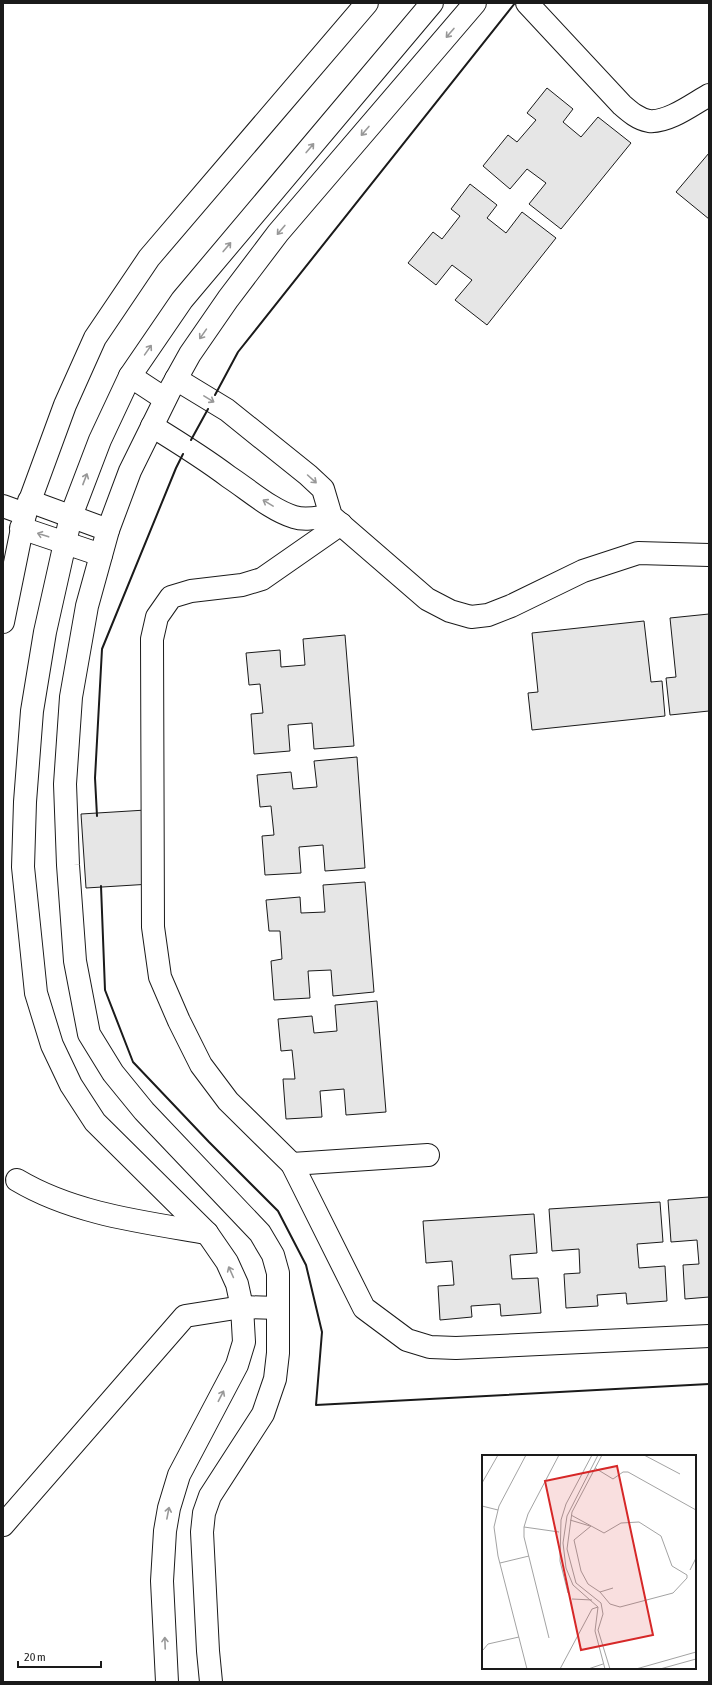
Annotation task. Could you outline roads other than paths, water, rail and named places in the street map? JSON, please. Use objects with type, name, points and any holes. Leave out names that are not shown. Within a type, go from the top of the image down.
[{"type":"street","points":[[3,622],[25,515],[65,405],[95,338],[149,258],[367,3]]},
{"type":"street","points":[[167,1682],[162,1581],[164,1531],[179,1475],[237,1365],[244,1342],[242,1307],[237,1284],[227,1262],[207,1233],[95,1122],[71,1086],[52,1045],[36,993],[23,867],[25,802],[34,704],[45,632],[71,516],[100,440],[130,376],[182,300],[432,3]]},
{"type":"street","points":[[211,1682],[202,1532],[204,1513],[210,1496],[263,1414],[275,1379],[278,1353],[278,1273],[273,1255],[260,1233],[144,1111],[113,1073],[89,1034],[75,961],[68,866],[65,784],[70,696],[87,606],[108,530],[130,471],[165,399],[190,354],[228,299],[278,233],[475,3]]},
{"type":"street","points":[[527,3],[622,105],[635,116],[648,121],[664,120],[709,95]]},
{"type":"street","points":[[130,376],[165,399]]},
{"type":"street","points":[[176,379],[227,410],[308,475],[323,488],[336,520],[427,600],[450,611],[471,617],[488,615],[511,606],[583,571],[638,553],[709,555]]},
{"type":"street","points":[[152,426],[201,456],[245,490],[278,510],[294,517],[336,520]]},
{"type":"street","points":[[3,506],[25,515],[65,543],[101,555]]},
{"type":"street","points":[[25,515],[71,516],[108,530]]},
{"type":"street","points":[[336,520],[262,579],[242,585],[191,591],[171,596],[157,617],[152,639],[154,927],[160,977],[179,1021],[201,1065],[228,1101],[292,1164],[364,1308],[407,1340],[430,1347],[456,1348],[709,1336]]},
{"type":"street","points":[[292,1164],[428,1155]]},
{"type":"street","points":[[17,1180],[37,1192],[65,1204],[127,1219],[207,1233]]},
{"type":"street","points":[[3,1525],[185,1316],[242,1307],[278,1308]]}]
